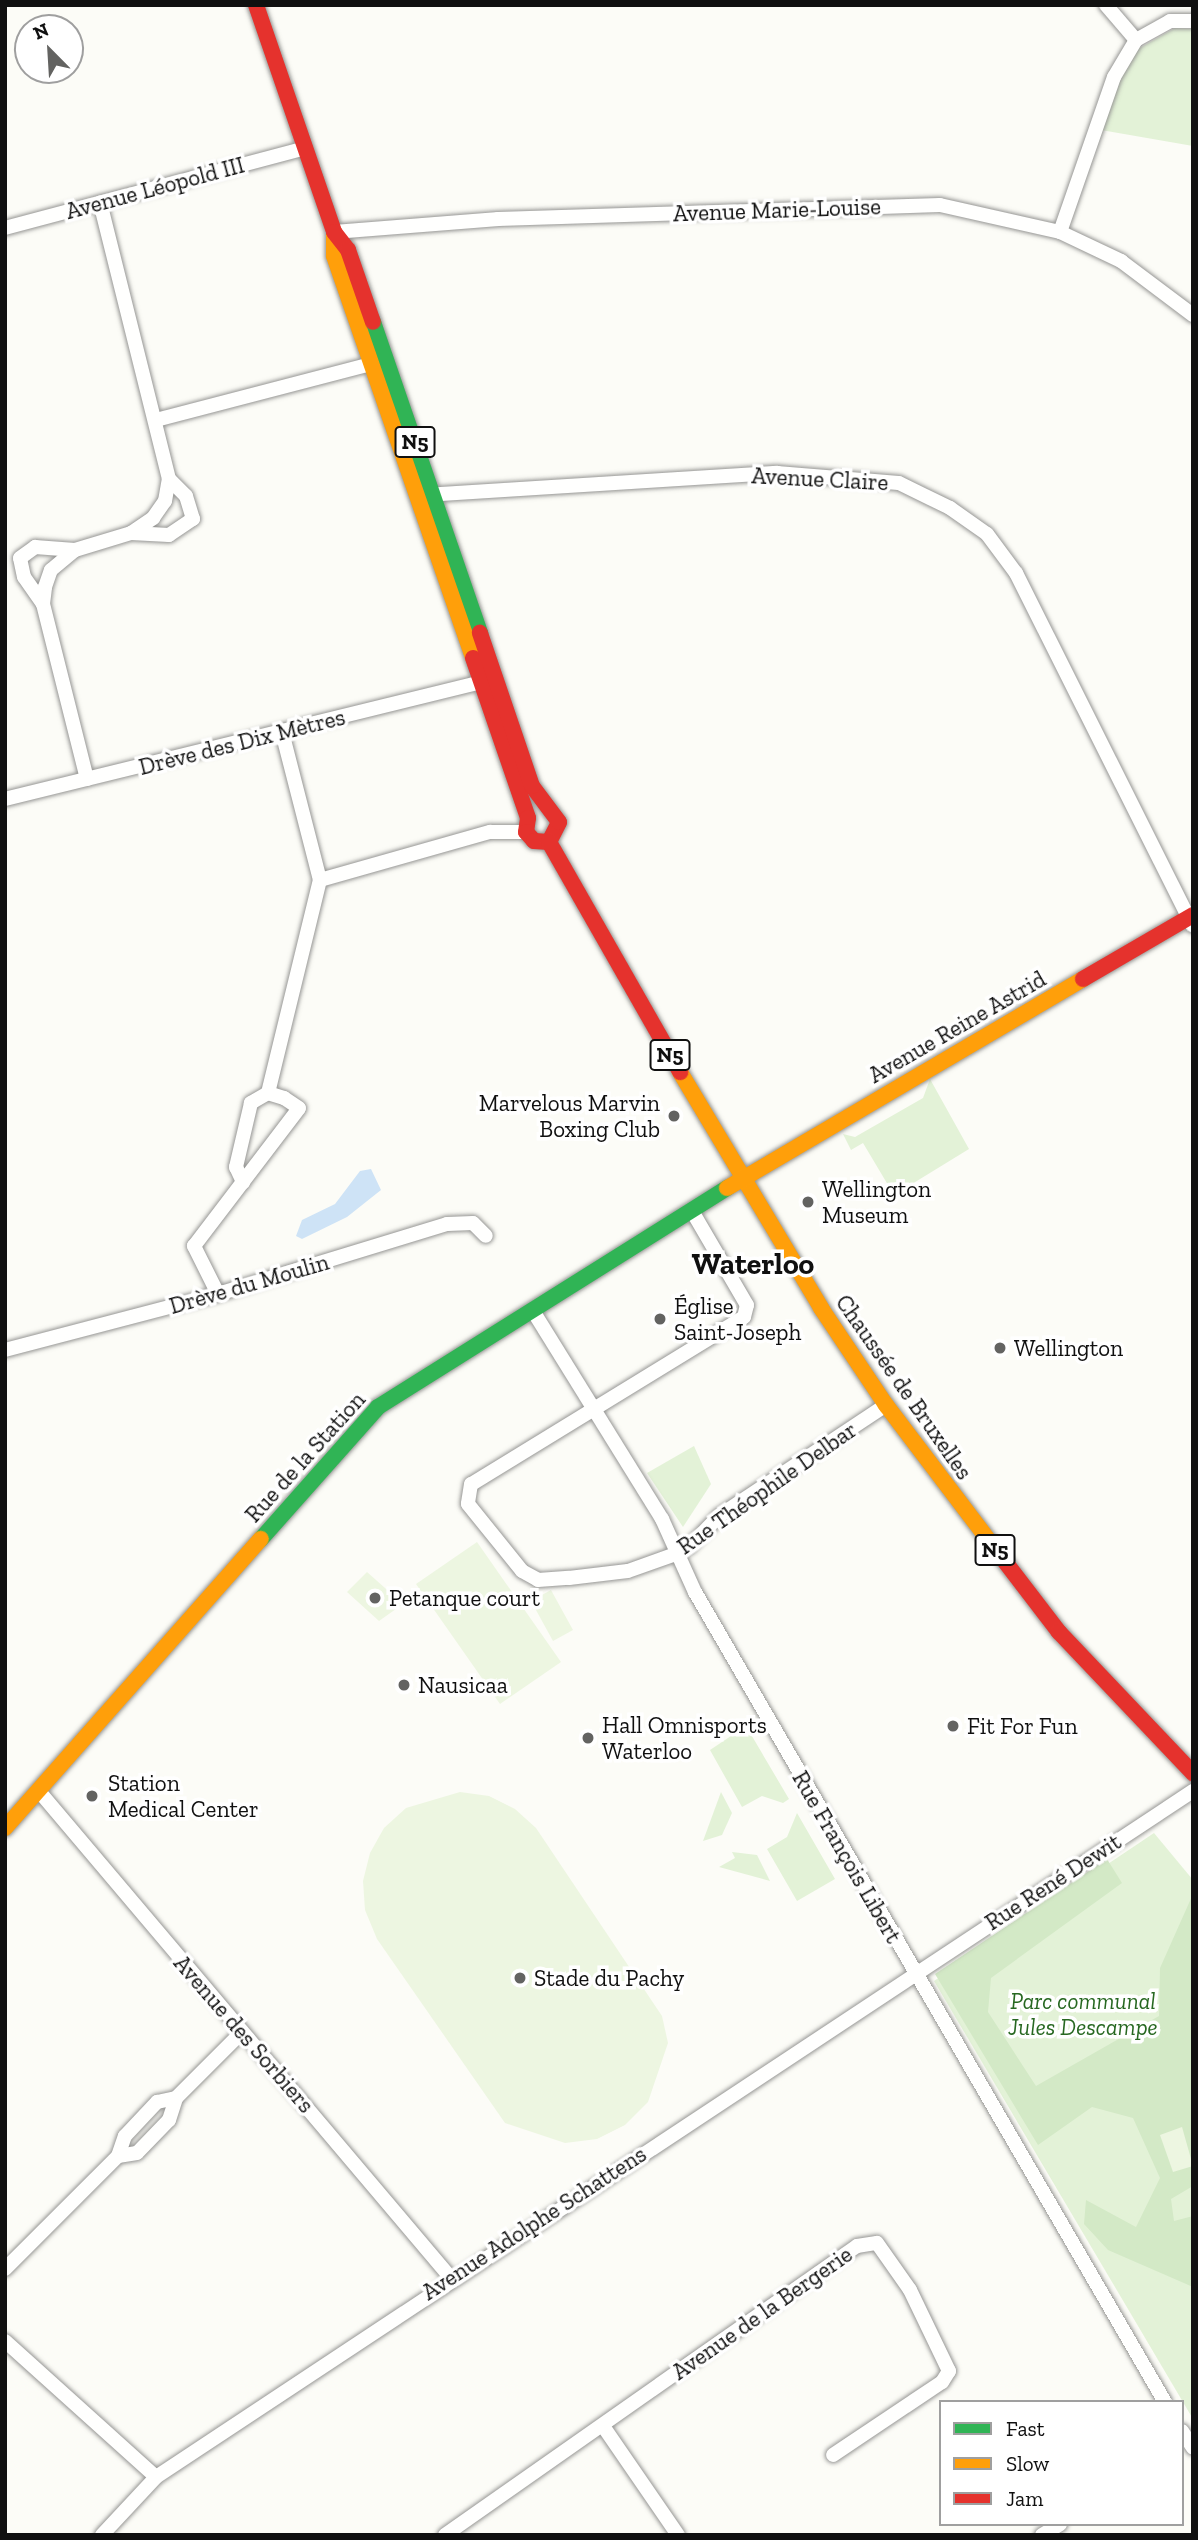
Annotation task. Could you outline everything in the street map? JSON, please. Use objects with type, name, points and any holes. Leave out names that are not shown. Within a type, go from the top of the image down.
[{"type":"main road","name":"Chaussée de Bruxelles","points":[[256,5],[334,232],[334,256],[378,362],[424,495],[488,656],[532,786],[559,829],[550,842],[572,893],[743,1178],[886,1405],[1059,1632],[1193,1773]]},
{"type":"main road","name":"Chaussée de Bruxelles","points":[[424,495],[479,682],[527,825]]},
{"type":"main road","points":[[479,682],[488,656]]},
{"type":"main road","name":"Chaussée de Bruxelles","points":[[479,682],[490,689],[513,731]]},
{"type":"main road","points":[[548,811],[527,825],[534,842],[550,842]]},
{"type":"main road","name":"Avenue Reine Astrid","points":[[743,1178],[1191,920]]},
{"type":"main road","name":"Rue de la Station","points":[[5,1828],[378,1407],[743,1178]]},
{"type":"street","points":[[1106,5],[1136,40]]},
{"type":"street","points":[[1060,232],[1114,77],[1136,40],[1170,21],[1193,21]]},
{"type":"street","name":"Avenue Léopold III","points":[[5,228],[305,148]]},
{"type":"street","points":[[100,202],[169,479],[160,511],[131,533]]},
{"type":"street","name":"Avenue Marie-Louise","points":[[334,232],[498,219],[940,205],[1060,232],[1121,261],[1193,315]]},
{"type":"street","points":[[156,419],[378,362]]},
{"type":"street","name":"Avenue Claire","points":[[424,495],[777,473],[899,483],[950,509],[987,534],[1016,573],[1191,920]]},
{"type":"street","points":[[87,779],[43,604],[24,577],[20,558],[36,547],[75,550],[131,533],[169,535],[193,519],[186,496],[169,479]]},
{"type":"street","points":[[43,604],[51,570],[75,550]]},
{"type":"street","name":"Drève des Dix Mètres","points":[[5,799],[479,682]]},
{"type":"street","points":[[243,1182],[236,1167],[251,1103],[268,1093],[320,880],[282,732]]},
{"type":"street","points":[[320,880],[489,832],[527,825]]},
{"type":"street","points":[[218,1294],[194,1246],[299,1108],[268,1093]]},
{"type":"street","name":"Rue Théophile Delbar","points":[[692,1211],[747,1305],[744,1317],[592,1407],[471,1484],[468,1504],[522,1571],[538,1580],[628,1571],[673,1555],[689,1547],[719,1516],[886,1405]]},
{"type":"street","name":"Drève du Moulin","points":[[5,1350],[218,1294],[447,1224],[473,1223],[486,1236]]},
{"type":"street","name":"Rue François Libert","points":[[533,1311],[662,1519],[673,1555],[1164,2400]]},
{"type":"street","name":"Avenue des Sorbiers","points":[[38,1790],[450,2277]]},
{"type":"street","name":"Rue René Dewit","points":[[914,1974],[1193,1791]]},
{"type":"street","name":"Avenue Adolphe Schattens","points":[[102,2535],[156,2477],[450,2277],[914,1974]]},
{"type":"street","points":[[118,2156],[137,2153],[169,2120],[176,2098],[242,2032]]},
{"type":"street","points":[[5,2269],[118,2156],[125,2136],[157,2102],[176,2098]]},
{"type":"street","name":"Avenue de la Bergerie","points":[[445,2535],[857,2246],[877,2243],[910,2290],[949,2371],[931,2390],[833,2455]]},
{"type":"street","points":[[5,2341],[156,2477]]},
{"type":"street","points":[[603,2426],[678,2535]]},
{"type":"green space","points":[[1175,28],[1193,29],[1193,146],[1101,130],[1119,77],[1138,49]]},
{"type":"green space","points":[[930,1079],[969,1149],[894,1195],[863,1143],[851,1150],[843,1134],[855,1137],[923,1098]]},
{"type":"green space","points":[[694,1446],[711,1484],[683,1527],[647,1473]]},
{"type":"green space","points":[[477,1542],[561,1662],[500,1704],[416,1584]]},
{"type":"green space","name":"Petanque court","points":[[367,1572],[403,1604],[379,1621],[347,1592]]},
{"type":"green space","points":[[551,1590],[573,1630],[553,1641],[531,1601]]},
{"type":"green space","points":[[746,1726],[789,1799],[783,1803],[762,1796],[742,1807],[710,1750]]},
{"type":"green space","name":"Stade du Pachy","points":[[460,1792],[489,1796],[515,1809],[536,1828],[662,2016],[668,2043],[648,2102],[625,2125],[597,2139],[565,2143],[505,2123],[377,1939],[365,1910],[363,1881],[370,1853],[384,1828],[406,1808]]},
{"type":"green space","points":[[721,1792],[732,1813],[722,1835],[703,1841]]},
{"type":"green space","points":[[797,1813],[835,1879],[797,1901],[767,1849],[787,1837]]},
{"type":"green space","name":"Parc communal Jules Descampe","points":[[1154,1833],[1193,1880],[1193,2419],[1184,2400],[934,1981]]},
{"type":"green space","points":[[732,1852],[757,1855],[770,1881],[719,1867],[735,1858]]},
{"type":"green space","points":[[1107,1859],[1122,1883],[991,1978],[988,2012],[1036,2086],[1159,2016],[1160,1968],[1193,1894],[1193,2186],[1171,2199],[1174,2221],[1193,2216],[1193,2287],[1108,2250],[1084,2224],[1086,2200],[1136,2227],[1160,2178],[1133,2118],[1092,2107],[1038,2145],[935,1974]]},
{"type":"green space","points":[[1182,2127],[1193,2166],[1173,2172],[1160,2135]]},
{"type":"water","points":[[371,1169],[381,1190],[347,1217],[302,1239],[296,1236],[302,1220],[335,1204],[360,1171]]},
{"type":"traffic: fast","points":[[373,322],[480,633]]},
{"type":"traffic: fast","points":[[261,1539],[378,1407],[727,1188]]},
{"type":"traffic: slow","points":[[334,232],[334,256],[473,658]]},
{"type":"traffic: slow","points":[[727,1188],[1083,979]]},
{"type":"traffic: slow","points":[[680,1072],[821,1308],[886,1405],[993,1546]]},
{"type":"traffic: slow","points":[[5,1828],[261,1539]]},
{"type":"traffic: jam","points":[[256,5],[334,232],[348,250],[373,322]]},
{"type":"traffic: jam","points":[[473,658],[528,818],[526,832],[534,841],[549,842],[559,822],[532,786],[480,633]]},
{"type":"traffic: jam","points":[[549,842],[680,1072]]},
{"type":"traffic: jam","points":[[1083,979],[1193,915]]},
{"type":"traffic: jam","points":[[993,1546],[1059,1632],[1193,1773]]},
{"type":"place","name":"Marvelous Marvin Boxing Club","points":[[674,1116]]},
{"type":"place","name":"Wellington Museum","points":[[808,1202]]},
{"type":"place","name":"Église Saint-Joseph","points":[[660,1319]]},
{"type":"place","name":"Wellington","points":[[1000,1348]]},
{"type":"place","name":"Petanque court","points":[[375,1598]]},
{"type":"place","name":"Nausicaa","points":[[404,1685]]},
{"type":"place","name":"Fit For Fun","points":[[953,1726]]},
{"type":"place","name":"Hall Omnisports Waterloo","points":[[588,1738]]},
{"type":"place","name":"Station Medical Center","points":[[92,1796]]},
{"type":"place","name":"Stade du Pachy","points":[[520,1978]]},
{"type":"district","name":"Waterloo","points":[[753,1264]]}]
